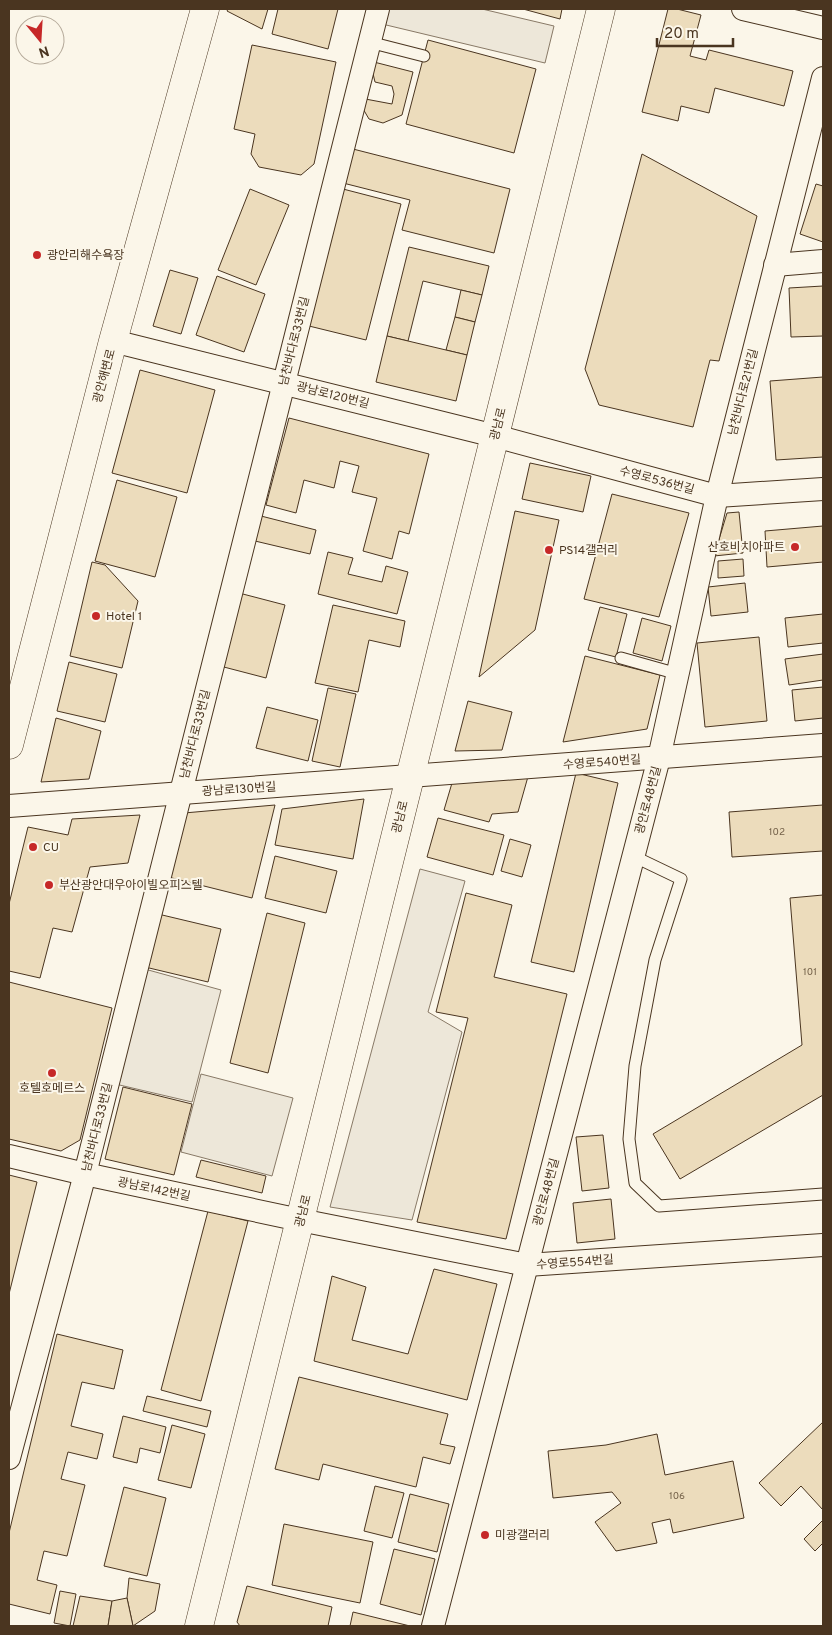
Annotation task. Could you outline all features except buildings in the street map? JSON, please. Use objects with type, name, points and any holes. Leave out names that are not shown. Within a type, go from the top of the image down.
[{"type":"main road","name":"광안해변로","points":[[9,745],[113,341],[205,9]]},
{"type":"main road","name":"광남로","points":[[199,1626],[601,9]]},
{"type":"street","name":"남천바다로33번길","points":[[9,1458],[85,1174],[378,9]]},
{"type":"street","points":[[743,9],[823,28]]},
{"type":"street","name":"남천바다로21번길","points":[[658,758],[717,496],[775,265],[819,113],[823,78]]},
{"type":"street","points":[[775,265],[823,261]]},
{"type":"street","name":"광남로120번길","points":[[113,341],[495,436]]},
{"type":"street","name":"수영로536번길","points":[[495,436],[717,496],[823,489]]},
{"type":"street","name":"수영로540번길","points":[[410,777],[823,744]]},
{"type":"street","name":"광안로48번길","points":[[433,1626],[658,758]]},
{"type":"street","name":"광남로130번길","points":[[9,806],[181,792],[410,777]]},
{"type":"street","name":"광남로142번길","points":[[9,1156],[300,1220]]},
{"type":"street","name":"수영로554번길","points":[[300,1220],[527,1265],[823,1245]]},
{"type":"lane","points":[[369,42],[424,56]]},
{"type":"lane","points":[[621,658],[678,674]]},
{"type":"lane","points":[[633,856],[681,879],[655,960],[635,1066],[629,1139],[635,1183],[659,1206],[823,1194]]},
{"type":"shaded area","points":[[386,9],[482,9],[554,26],[545,63],[382,24]]},
{"type":"shaded area","points":[[420,869],[465,881],[428,1012],[462,1032],[412,1220],[330,1207]]},
{"type":"shaded area","points":[[141,968],[221,990],[192,1102],[111,1083]]},
{"type":"shaded area","points":[[201,1074],[293,1098],[272,1176],[181,1152]]},
{"type":"place","name":"광안리해수욕장","points":[[37,255]]},
{"type":"place","name":"산호비치아파트","points":[[795,547]]},
{"type":"place","name":"PS14갤러리","points":[[549,550]]},
{"type":"place","name":"Hotel 1","points":[[96,616]]},
{"type":"place","name":"CU","points":[[33,847]]},
{"type":"place","name":"부산광안대우아이빌오피스텔","points":[[49,885]]},
{"type":"place","name":"호텔호메르스","points":[[52,1073]]},
{"type":"place","name":"미광갤러리","points":[[485,1535]]}]
